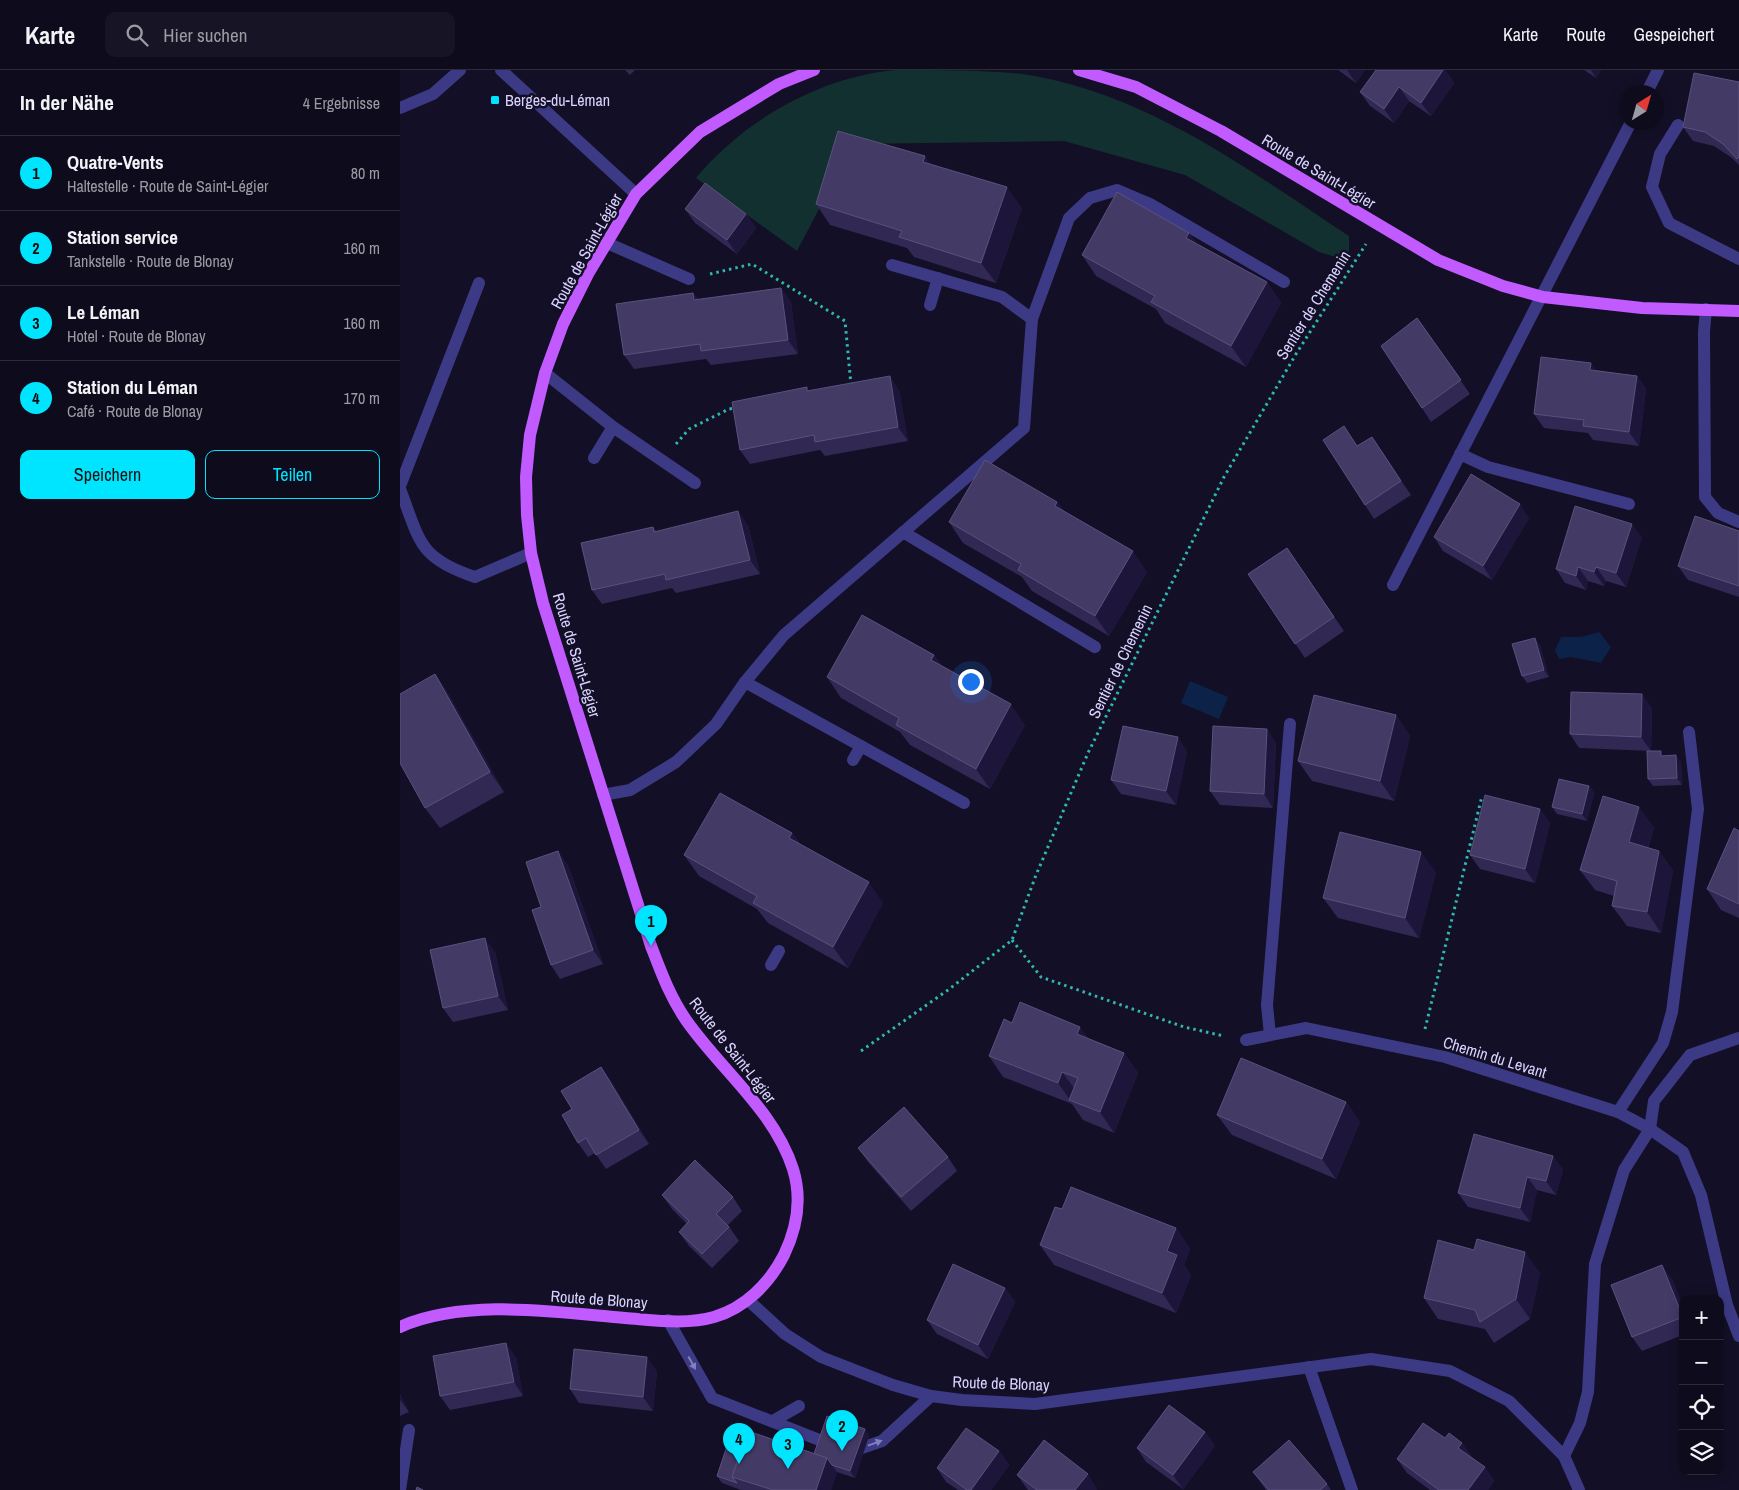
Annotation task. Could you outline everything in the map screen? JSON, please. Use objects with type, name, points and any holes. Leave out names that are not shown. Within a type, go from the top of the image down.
[{"type":"main road","name":"Route de Saint-Légier","points":[[748,1300],[770,1278],[789,1244],[798,1205],[794,1171],[786,1150],[756,1104],[695,1032],[669,991],[651,946],[543,604],[531,553],[526,477],[530,435],[545,373],[564,324],[588,274],[636,194],[700,132],[778,84],[814,70]]},
{"type":"main road","name":"Route de Saint-Légier","points":[[1079,70],[1136,87],[1221,130],[1438,260],[1503,286],[1543,297],[1642,308],[1739,311]]},
{"type":"main road","name":"Route de Blonay","points":[[400,1326],[435,1316],[494,1309],[668,1320],[712,1318],[748,1300]]},
{"type":"street","points":[[400,108],[433,94],[460,70]]},
{"type":"street","points":[[501,70],[636,194]]},
{"type":"street","points":[[1650,85],[1658,70]]},
{"type":"street","points":[[1678,125],[1660,154],[1652,187],[1669,223],[1739,259]]},
{"type":"street","points":[[1393,585],[1530,316],[1543,297],[1627,130]]},
{"type":"street","points":[[603,795],[630,790],[676,762],[716,724],[745,682],[784,635],[1024,428],[1032,319],[1068,218],[1090,198],[1117,190],[1175,213],[1262,264],[1284,282]]},
{"type":"street","points":[[607,243],[689,279]]},
{"type":"street","points":[[892,264],[1002,297],[1032,319]]},
{"type":"street","points":[[930,305],[938,278]]},
{"type":"street","points":[[479,283],[400,488],[422,547],[447,568],[475,577],[531,553]]},
{"type":"street","points":[[1706,310],[1704,332],[1705,497],[1718,513],[1739,522]]},
{"type":"street","points":[[545,373],[613,427],[695,483]]},
{"type":"street","points":[[594,458],[613,427]]},
{"type":"street","points":[[1460,454],[1488,467],[1629,504]]},
{"type":"street","points":[[903,532],[996,595],[1095,647]]},
{"type":"street","points":[[745,682],[964,803]]},
{"type":"street","points":[[1270,1035],[1267,1005],[1290,724]]},
{"type":"street","points":[[1618,1112],[1663,1044],[1672,1012],[1698,809],[1689,732]]},
{"type":"street","points":[[853,760],[861,746]]},
{"type":"street","points":[[772,965],[779,951]]},
{"type":"street","name":"Chemin du Levant","points":[[1246,1040],[1306,1028],[1445,1057],[1618,1112],[1650,1129],[1683,1152],[1701,1194],[1727,1305],[1739,1336]]},
{"type":"street","points":[[1564,1456],[1580,1423],[1588,1392],[1595,1264],[1624,1170],[1650,1129],[1654,1101],[1690,1055],[1739,1038]]},
{"type":"street","name":"Route de Blonay","points":[[748,1300],[785,1334],[821,1357],[867,1376],[931,1396],[962,1400],[1035,1404],[1371,1359],[1450,1371],[1509,1400],[1564,1456],[1579,1490]]},
{"type":"street","points":[[668,1320],[712,1398],[850,1452],[882,1441],[931,1396]]},
{"type":"street","points":[[1309,1367],[1352,1490]]},
{"type":"street","points":[[773,1421],[799,1406]]},
{"type":"street","points":[[400,1490],[409,1430]]},
{"type":"path","name":"Sentier de Chemenin","points":[[1012,940],[1036,875],[1088,753],[1224,477],[1296,354],[1367,244]]},
{"type":"path","points":[[689,279],[752,264],[844,322],[851,390]]},
{"type":"path","points":[[663,460],[689,429],[729,410],[738,408]]},
{"type":"path","points":[[1419,1052],[1482,796]]},
{"type":"path","points":[[861,1051],[948,990],[1012,940],[1041,978],[1184,1027],[1246,1040]]},
{"type":"green space","points":[[895,70],[1023,74],[1068,84],[1112,98],[1154,116],[1234,160],[1349,236],[1349,261],[1319,252],[1185,175],[1064,141],[853,144],[797,251],[696,178],[715,157],[737,138],[760,120],[785,105],[839,82],[867,74]]},
{"type":"water","points":[[1599,632],[1611,647],[1601,663],[1571,657],[1559,659],[1555,650],[1561,637],[1581,637]]},
{"type":"water","points":[[1190,681],[1228,697],[1219,719],[1181,703]]},
{"type":"building","points":[[1376,70],[1443,70],[1421,103],[1399,87],[1384,109],[1360,92]]},
{"type":"building","points":[[1694,73],[1739,82],[1739,157],[1737,159],[1723,144],[1705,132],[1683,127]]},
{"type":"building","points":[[838,131],[925,156],[923,162],[1007,187],[981,263],[899,237],[902,231],[816,204]]},
{"type":"building","points":[[705,183],[746,214],[727,240],[685,209]]},
{"type":"building","points":[[1117,192],[1189,233],[1186,238],[1267,282],[1231,346],[1151,302],[1155,296],[1082,255]]},
{"type":"building","points":[[781,288],[788,340],[701,351],[700,344],[624,355],[616,304],[693,293],[694,300]]},
{"type":"building","points":[[1417,318],[1461,380],[1422,408],[1381,346]]},
{"type":"building","points":[[1541,357],[1591,363],[1590,370],[1637,376],[1629,432],[1583,426],[1584,420],[1534,414]]},
{"type":"building","points":[[890,376],[898,427],[815,442],[814,435],[740,450],[732,402],[807,387],[807,391]]},
{"type":"building","points":[[1344,426],[1357,446],[1372,437],[1401,481],[1365,505],[1323,440]]},
{"type":"building","points":[[985,460],[1057,502],[1055,506],[1133,551],[1095,616],[1018,570],[1021,564],[949,522]]},
{"type":"building","points":[[1471,474],[1520,504],[1483,566],[1434,537]]},
{"type":"building","points":[[1575,506],[1632,524],[1616,573],[1596,567],[1594,572],[1578,567],[1576,576],[1556,569]]},
{"type":"building","points":[[738,511],[750,560],[666,580],[665,574],[592,590],[581,543],[653,527],[654,532]]},
{"type":"building","points":[[1695,516],[1739,531],[1739,586],[1678,566]]},
{"type":"building","points":[[1287,548],[1334,617],[1295,644],[1248,574]]},
{"type":"building","points":[[862,615],[934,655],[931,660],[1011,704],[976,769],[896,725],[899,718],[827,677]]},
{"type":"building","points":[[1535,638],[1544,670],[1522,676],[1512,644]]},
{"type":"building","points":[[435,674],[490,772],[425,808],[400,763],[400,694]]},
{"type":"building","points":[[1571,692],[1642,694],[1641,737],[1570,734]]},
{"type":"building","points":[[1314,695],[1396,715],[1380,781],[1298,761]]},
{"type":"building","points":[[1123,726],[1178,737],[1166,791],[1111,780]]},
{"type":"building","points":[[1213,726],[1267,729],[1264,794],[1210,791]]},
{"type":"building","points":[[1647,751],[1661,751],[1661,756],[1676,755],[1677,778],[1648,779]]},
{"type":"building","points":[[1559,779],[1589,786],[1582,814],[1552,807]]},
{"type":"building","points":[[720,793],[792,833],[789,838],[869,882],[833,947],[753,903],[757,896],[684,855]]},
{"type":"building","points":[[1485,795],[1540,809],[1525,869],[1470,855]]},
{"type":"building","points":[[1603,796],[1639,807],[1629,842],[1659,851],[1647,912],[1612,906],[1617,881],[1580,870]]},
{"type":"building","points":[[1734,828],[1739,831],[1739,904],[1707,889]]},
{"type":"building","points":[[1340,832],[1421,852],[1405,918],[1323,898]]},
{"type":"building","points":[[558,851],[593,950],[551,965],[532,910],[541,907],[526,862]]},
{"type":"building","points":[[485,938],[498,996],[443,1008],[430,950]]},
{"type":"building","points":[[1020,1002],[1080,1027],[1077,1034],[1124,1053],[1100,1112],[1069,1100],[1078,1078],[1062,1072],[1058,1083],[989,1056],[1004,1019],[1012,1023]]},
{"type":"building","points":[[1241,1058],[1346,1102],[1322,1159],[1217,1115]]},
{"type":"building","points":[[601,1067],[639,1130],[596,1155],[586,1138],[578,1143],[562,1115],[572,1109],[561,1091]]},
{"type":"building","points":[[904,1107],[948,1157],[901,1197],[858,1148]]},
{"type":"building","points":[[1474,1134],[1553,1156],[1546,1181],[1527,1177],[1520,1208],[1458,1193]]},
{"type":"building","points":[[695,1160],[733,1197],[716,1214],[729,1227],[702,1254],[679,1232],[689,1221],[662,1195]]},
{"type":"building","points":[[1071,1187],[1176,1228],[1167,1251],[1177,1255],[1162,1293],[1040,1245],[1055,1207],[1062,1209]]},
{"type":"building","points":[[1477,1239],[1525,1252],[1516,1299],[1480,1322],[1475,1310],[1424,1298],[1438,1240],[1474,1250]]},
{"type":"building","points":[[953,1264],[1005,1288],[978,1345],[927,1320]]},
{"type":"building","points":[[1662,1265],[1679,1307],[1679,1319],[1632,1337],[1611,1285]]},
{"type":"building","points":[[506,1343],[514,1382],[440,1396],[433,1356]]},
{"type":"building","points":[[574,1349],[647,1357],[643,1397],[570,1389]]},
{"type":"building","points":[[1169,1405],[1205,1432],[1173,1475],[1137,1448]]},
{"type":"building","points":[[827,1416],[865,1429],[850,1471],[832,1465],[827,1458],[814,1454]]},
{"type":"building","points":[[1423,1423],[1445,1438],[1449,1433],[1462,1443],[1458,1448],[1485,1467],[1468,1490],[1439,1490],[1397,1459]]},
{"type":"building","points":[[966,1428],[999,1451],[971,1490],[967,1490],[937,1468]]},
{"type":"building","points":[[732,1431],[746,1436],[732,1477],[737,1483],[717,1476]]},
{"type":"building","points":[[748,1431],[827,1458],[816,1490],[773,1490],[732,1477]]},
{"type":"building","points":[[1044,1440],[1088,1474],[1075,1490],[1037,1490],[1017,1475]]},
{"type":"building","points":[[1289,1440],[1327,1484],[1320,1490],[1269,1490],[1253,1472]]},
{"type":"place","name":"Berges-du-Léman","points":[[495,100]]},
{"type":"place","name":"Quatre-Vents","points":[[651,946]]},
{"type":"place","name":"Station service","points":[[842,1451]]},
{"type":"place","name":"Station du Léman","points":[[739,1464]]},
{"type":"place","name":"Le Léman","points":[[788,1469]]}]
